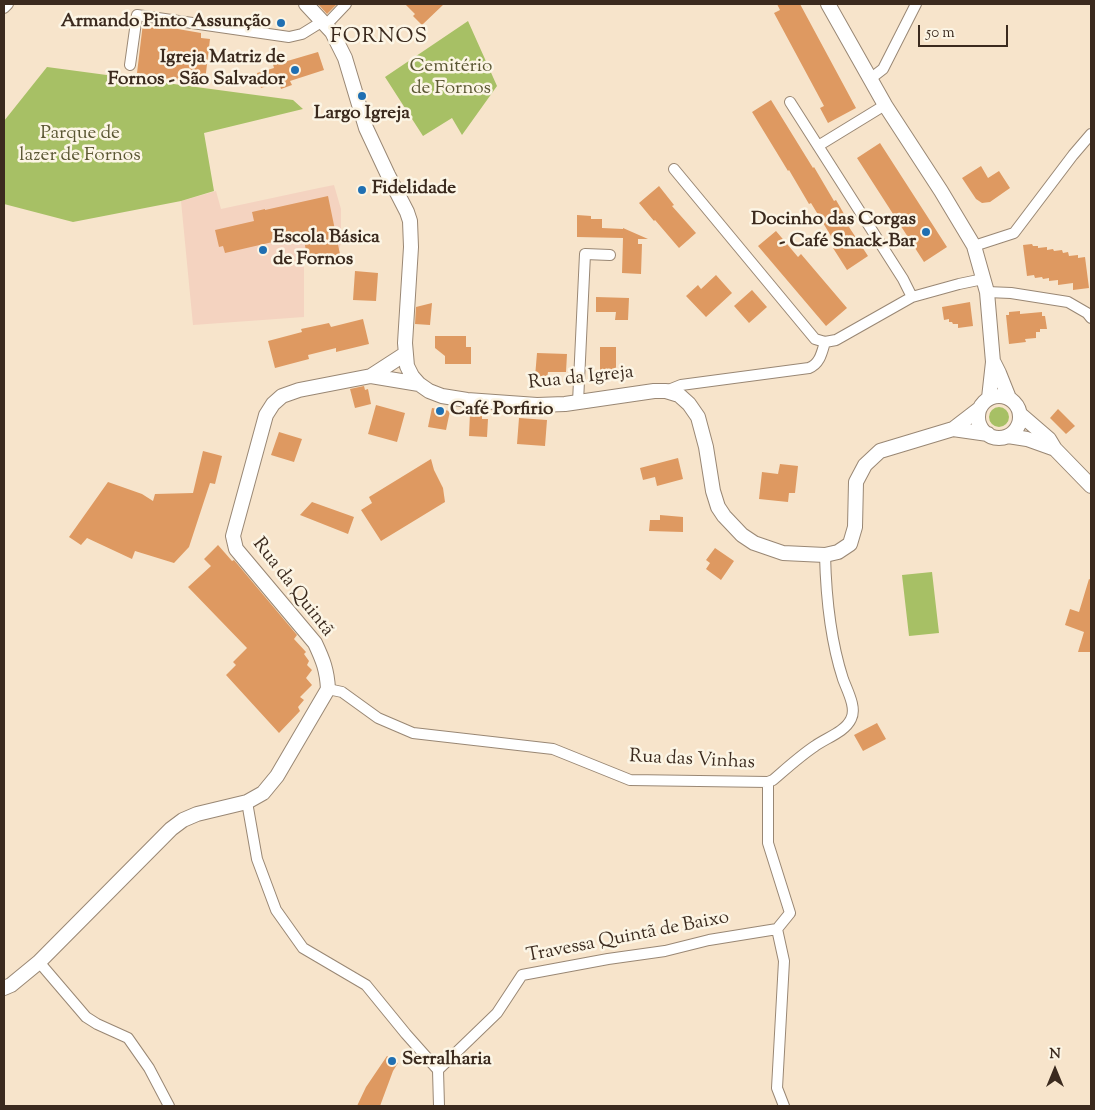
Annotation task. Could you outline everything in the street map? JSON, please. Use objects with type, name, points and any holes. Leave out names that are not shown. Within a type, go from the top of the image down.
[{"type":"main road","points":[[306,4],[325,23],[337,40],[345,58],[366,128],[410,221],[411,247],[405,354],[407,366],[419,384]]},
{"type":"main road","points":[[828,4],[885,105],[974,246],[985,286],[994,362],[1009,398]]},
{"type":"main road","name":"Rua da Quintã","points":[[372,376],[405,354]]},
{"type":"main road","points":[[994,362],[984,404],[978,416],[982,429],[994,437],[1021,437],[1055,449]]},
{"type":"main road","name":"Rua da Quintã","points":[[328,688],[323,659],[315,643],[236,549],[233,536],[266,415],[273,404],[282,396],[299,390],[372,376],[419,384]]},
{"type":"main road","name":"Rua da Igreja","points":[[419,384],[429,391],[442,396],[467,400],[538,404],[565,404],[654,390],[666,391]]},
{"type":"main road","points":[[666,391],[679,395],[689,404],[698,417],[718,507],[742,535],[754,543],[783,553],[825,555],[838,552],[850,544],[855,527],[856,482],[865,466],[880,452],[953,429],[996,396],[1009,398],[1018,407],[1020,414],[1018,427],[1008,436]]},
{"type":"main road","points":[[1020,414],[1049,439],[1055,449],[1091,486]]},
{"type":"main road","points":[[953,429],[988,434]]},
{"type":"main road","points":[[4,988],[11,985],[39,962],[171,829],[183,820],[197,814],[247,802],[263,793],[277,776],[328,688]]},
{"type":"street","points":[[4,8],[8,4]]},
{"type":"street","points":[[130,65],[137,14],[289,37],[302,34],[325,23],[346,4]]},
{"type":"street","points":[[870,79],[883,69],[916,4]]},
{"type":"street","points":[[790,102],[903,279],[912,297]]},
{"type":"street","points":[[818,146],[885,105]]},
{"type":"street","points":[[974,246],[1014,233],[1091,134]]},
{"type":"street","points":[[674,169],[815,339],[826,342],[836,340],[912,297],[959,284],[985,286],[1011,293],[1068,302],[1087,313],[1091,318]]},
{"type":"street","points":[[578,402],[585,254],[610,255]]},
{"type":"street","points":[[666,391],[681,385],[809,368],[814,366],[819,360],[826,342]]},
{"type":"street","name":"Rua das Vinhas","points":[[328,688],[342,692],[378,718],[413,733],[554,749],[630,780],[768,782],[773,780],[815,745],[843,728],[852,719],[854,709],[842,676],[831,635],[825,555]]},
{"type":"street","points":[[768,782],[768,844],[790,913],[777,929],[784,961],[777,1088],[784,1106]]},
{"type":"street","points":[[247,802],[257,859],[276,910],[303,948],[366,985],[438,1070],[439,1106]]},
{"type":"street","name":"Travessa Quintã de Baixo","points":[[438,1070],[497,1013],[522,975],[608,959],[665,951],[709,940],[777,929]]},
{"type":"street","points":[[39,962],[86,1017],[128,1038],[149,1068],[169,1106]]},
{"type":"shaded area","name":"Escola Básica de Fornos","points":[[334,185],[341,209],[341,243],[337,257],[304,259],[304,317],[193,325],[181,201],[216,191],[221,209]]},
{"type":"green space","name":"Cemitério de Fornos","points":[[468,21],[497,86],[462,135],[452,118],[423,136],[385,77]]},
{"type":"green space","name":"Parque de lazer de Fornos","points":[[47,67],[293,100],[303,109],[204,133],[214,191],[181,201],[73,222],[4,204],[4,121]]},
{"type":"green space","points":[[999,407],[1006,410],[1009,417],[1006,424],[999,427],[992,424],[989,417],[992,410]]},
{"type":"green space","points":[[932,572],[939,633],[909,636],[902,575]]},
{"type":"building","points":[[318,4],[337,4],[327,14]]},
{"type":"building","points":[[405,4],[444,4],[422,25]]},
{"type":"building","points":[[777,4],[800,4],[856,108],[828,123],[820,108],[824,106],[774,13],[780,10]]},
{"type":"building","points":[[143,23],[201,33],[201,38],[210,39],[205,81],[197,80],[196,84],[137,73]]},
{"type":"building","name":"Igreja Matriz de Fornos - São Salvador","points":[[318,52],[324,70],[290,81],[292,85],[281,89],[279,82],[261,88],[257,73],[274,68],[272,61],[283,58],[284,62]]},
{"type":"building","points":[[771,100],[834,201],[836,200],[851,226],[849,227],[868,256],[847,270],[833,248],[837,246],[752,112]]},
{"type":"building","points":[[880,143],[947,247],[924,262],[857,158]]},
{"type":"building","points":[[981,166],[988,178],[999,171],[1010,188],[990,202],[982,203],[976,199],[962,178]]},
{"type":"building","points":[[659,186],[674,205],[672,206],[696,233],[679,248],[639,203]]},
{"type":"building","points":[[328,196],[341,259],[314,265],[311,255],[307,256],[303,235],[225,253],[223,246],[219,247],[215,230],[254,221],[252,212]]},
{"type":"building","points":[[577,215],[591,216],[591,219],[602,219],[602,228],[623,228],[648,239],[638,239],[638,244],[642,244],[641,274],[622,273],[623,238],[577,237]]},
{"type":"building","points":[[776,231],[798,257],[801,254],[847,308],[826,326],[758,246]]},
{"type":"building","points":[[1032,244],[1033,246],[1038,246],[1038,248],[1047,247],[1047,250],[1062,250],[1063,253],[1068,252],[1069,256],[1078,255],[1078,258],[1085,257],[1089,288],[1073,290],[1073,283],[1058,285],[1058,280],[1049,281],[1049,278],[1035,278],[1034,275],[1027,276],[1023,245]]},
{"type":"building","points":[[355,271],[378,273],[376,301],[353,300]]},
{"type":"building","points":[[716,275],[732,293],[706,317],[686,296],[698,285],[701,289]]},
{"type":"building","points":[[752,290],[767,307],[749,323],[734,306]]},
{"type":"building","points":[[596,297],[629,298],[628,320],[615,320],[616,312],[596,312]]},
{"type":"building","points":[[970,302],[973,326],[958,328],[958,324],[949,322],[949,319],[944,320],[942,307]]},
{"type":"building","points":[[432,303],[430,325],[415,324],[416,307]]},
{"type":"building","points":[[1020,311],[1020,314],[1042,312],[1042,316],[1045,316],[1047,329],[1040,329],[1040,332],[1036,332],[1036,338],[1025,339],[1026,342],[1009,344],[1006,315],[1009,315],[1009,312]]},
{"type":"building","points":[[363,319],[369,344],[336,352],[336,348],[308,355],[309,359],[275,368],[268,341],[302,332],[301,329],[329,323],[331,327]]},
{"type":"building","points":[[435,336],[466,336],[466,347],[471,347],[471,364],[445,364],[445,356],[435,348]]},
{"type":"building","points":[[600,347],[616,347],[616,374],[600,373]]},
{"type":"building","points":[[537,353],[567,354],[566,372],[548,372],[547,378],[535,377]]},
{"type":"building","points":[[364,386],[365,390],[368,389],[371,404],[355,408],[350,389]]},
{"type":"building","points":[[376,405],[405,413],[397,442],[368,434]]},
{"type":"building","points":[[432,408],[450,411],[446,430],[428,427]]},
{"type":"building","points":[[1058,409],[1075,426],[1066,434],[1050,418]]},
{"type":"building","points":[[470,413],[482,414],[482,419],[488,419],[487,437],[469,436]]},
{"type":"building","points":[[519,418],[547,420],[545,446],[517,444]]},
{"type":"building","points":[[279,432],[302,439],[294,462],[271,455]]},
{"type":"building","points":[[203,451],[222,456],[215,484],[210,483],[189,547],[174,563],[135,551],[132,559],[87,538],[81,545],[69,537],[108,482],[142,494],[153,501],[155,494],[193,493]]},
{"type":"building","points":[[678,458],[683,479],[657,486],[655,477],[643,480],[640,468]]},
{"type":"building","points":[[431,459],[443,488],[445,502],[381,541],[361,510],[372,503],[369,497]]},
{"type":"building","points":[[780,464],[798,466],[795,493],[789,493],[788,502],[759,499],[762,472],[778,474]]},
{"type":"building","points":[[312,502],[354,517],[348,534],[300,515]]},
{"type":"building","points":[[660,515],[683,517],[683,532],[649,531],[650,520],[660,520]]},
{"type":"building","points":[[218,545],[232,561],[234,560],[297,635],[294,639],[306,652],[304,654],[309,661],[307,665],[312,670],[306,678],[312,685],[300,697],[304,700],[298,707],[300,711],[279,733],[226,675],[236,665],[233,662],[247,648],[188,587],[211,566],[204,559]]},
{"type":"building","points":[[715,548],[734,561],[721,580],[706,569],[710,563],[706,560]]},
{"type":"building","points":[[1089,579],[1091,580],[1091,652],[1078,652],[1084,632],[1065,625],[1070,609],[1079,612]]},
{"type":"building","points":[[877,723],[886,739],[863,751],[854,735]]},
{"type":"building","points":[[387,1056],[398,1063],[393,1071],[380,1106],[357,1106],[366,1087]]},
{"type":"place","name":"Armando Pinto Assunção","points":[[281,23]]},
{"type":"place","name":"Igreja Matriz de Fornos - São Salvador","points":[[295,70]]},
{"type":"place","name":"Largo Igreja","points":[[362,96]]},
{"type":"place","name":"Fidelidade","points":[[362,190]]},
{"type":"place","name":"Docinho das Corgas - Café Snack-Bar","points":[[926,232]]},
{"type":"place","name":"Escola Básica de Fornos","points":[[263,250]]},
{"type":"place","name":"Café Porfirio","points":[[440,411]]},
{"type":"place","name":"Serralharia","points":[[392,1061]]},
{"type":"district","name":"FORNOS","points":[[379,38]]}]
